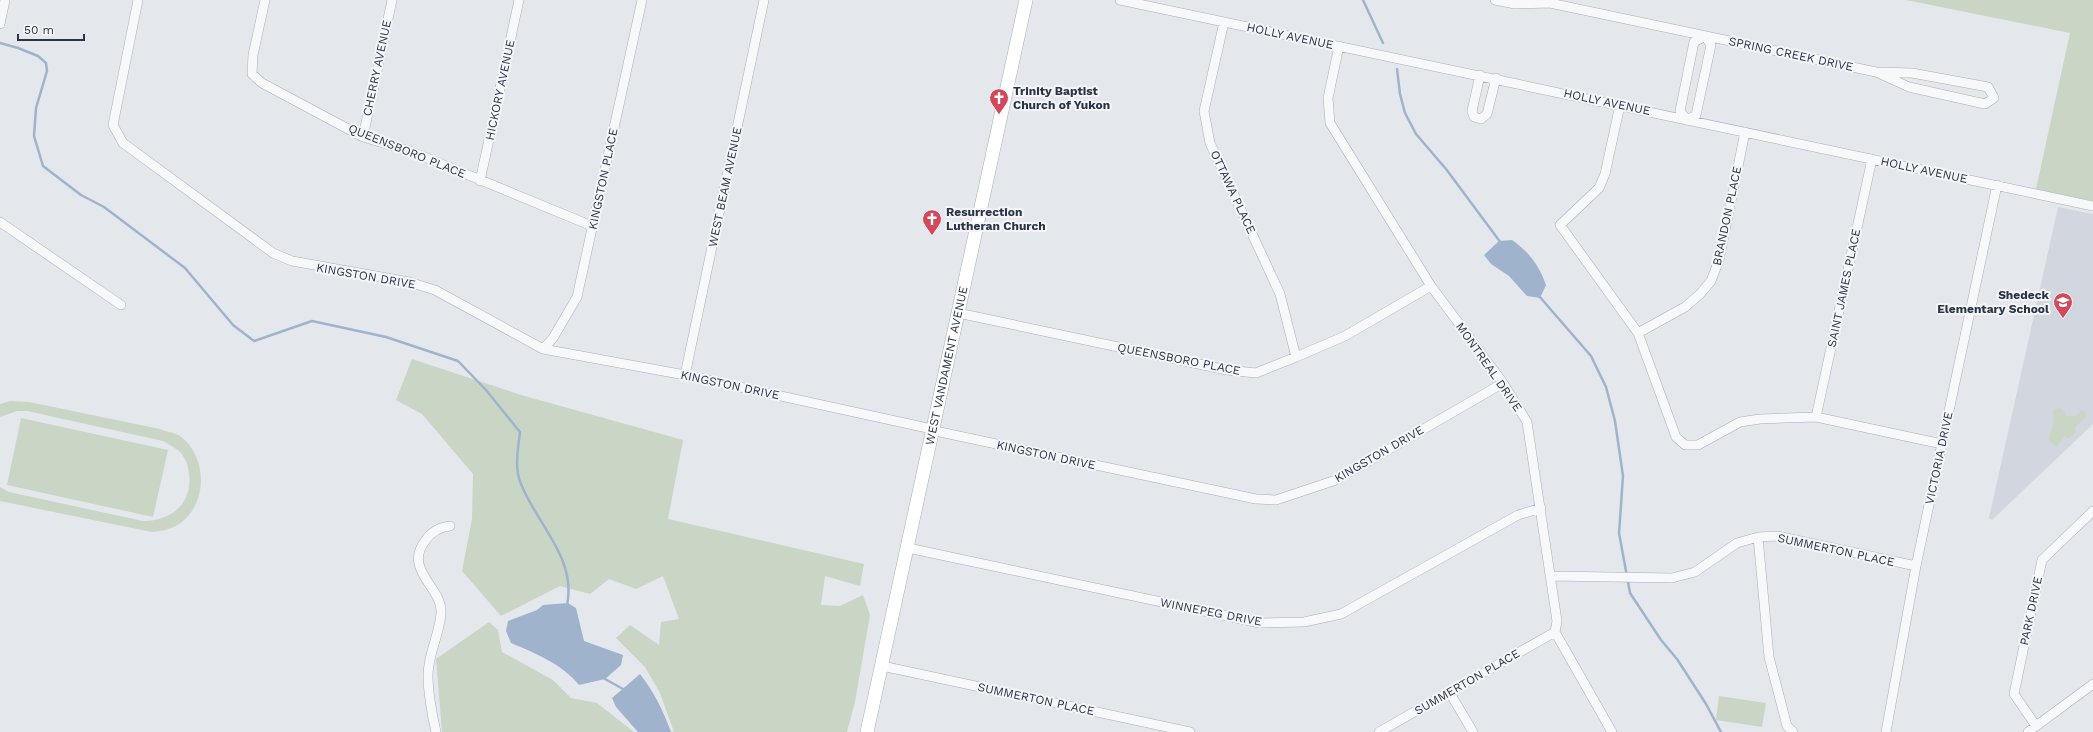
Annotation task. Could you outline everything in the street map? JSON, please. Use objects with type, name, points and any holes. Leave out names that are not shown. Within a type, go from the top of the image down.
[{"type":"street","points":[[0,24],[5,0]]},
{"type":"street","name":"KINGSTON DRIVE","points":[[138,0],[113,125],[123,143],[273,253],[292,261],[409,282],[435,290],[543,349],[685,375],[940,432],[1256,499],[1276,500],[1336,480],[1503,383]]},
{"type":"street","name":"QUEENSBORO PLACE","points":[[265,0],[253,55],[252,74],[262,83],[363,136],[410,151],[592,226]]},
{"type":"street","name":"CHERRY AVENUE","points":[[363,136],[392,0]]},
{"type":"street","name":"HICKORY AVENUE","points":[[480,181],[519,0]]},
{"type":"street","name":"KINGSTON PLACE","points":[[543,349],[553,338],[577,297],[642,0]]},
{"type":"street","name":"WEST BEAM AVENUE","points":[[685,375],[764,0]]},
{"type":"street","name":"WEST VANDAMENT AVENUE","points":[[867,732],[1026,0]]},
{"type":"street","name":"HOLLY AVENUE","points":[[1120,0],[1496,78],[1872,160],[2093,206]]},
{"type":"street","name":"SPRING CREEK DRIVE","points":[[1495,0],[1514,4],[1547,2],[1876,72],[1916,89],[1985,104],[1994,98],[1988,87],[1912,72],[1876,72]]},
{"type":"street","name":"OTTAWA PLACE","points":[[1224,22],[1204,111],[1206,128],[1210,143],[1280,294],[1296,357]]},
{"type":"street","points":[[1687,120],[1680,111],[1694,42],[1705,36]]},
{"type":"street","name":"SPRING CREEK DRIVE","points":[[1687,120],[1696,115],[1711,45],[1705,36]]},
{"type":"street","name":"MONTREAL DRIVE","points":[[1339,46],[1328,98],[1330,123],[1430,286],[1503,383],[1527,422],[1551,576],[1557,621],[1555,632]]},
{"type":"street","points":[[1480,75],[1472,111],[1474,117],[1481,119],[1487,114],[1496,78]]},
{"type":"street","points":[[1620,105],[1605,174],[1599,188],[1560,225],[1638,333],[1676,437],[1685,445],[1698,445],[1740,422],[1760,419],[1816,417],[1942,444]]},
{"type":"street","name":"BRANDON PLACE","points":[[1638,333],[1685,307],[1700,294],[1711,280],[1719,260],[1745,132]]},
{"type":"street","name":"SAINT JAMES PLACE","points":[[1816,417],[1872,160]]},
{"type":"street","name":"VICTORIA DRIVE","points":[[1886,732],[1916,566],[1997,185]]},
{"type":"street","points":[[0,222],[121,305]]},
{"type":"street","name":"QUEENSBORO PLACE","points":[[958,313],[1227,370],[1256,373],[1345,336],[1430,286]]},
{"type":"street","name":"WINNEPEG DRIVE","points":[[908,548],[1260,623],[1304,622],[1341,614],[1518,515],[1541,508]]},
{"type":"street","name":"PARK DRIVE","points":[[2036,726],[2014,694],[2042,560],[2093,512]]},
{"type":"street","points":[[436,732],[431,710],[428,674],[442,612],[440,601],[426,580],[419,565],[421,549],[428,536],[442,527],[450,526]]},
{"type":"street","name":"SUMMERTON PLACE","points":[[1551,576],[1672,578],[1695,572],[1737,543],[1758,537],[1777,536],[1916,566]]},
{"type":"street","points":[[1758,537],[1769,657],[1787,726],[1793,732]]},
{"type":"street","points":[[1555,632],[1612,732]]},
{"type":"street","name":"SUMMERTON PLACE","points":[[1379,732],[1555,632]]},
{"type":"street","name":"SUMMERTON PLACE","points":[[882,666],[1190,732]]},
{"type":"street","points":[[2028,732],[2093,684]]},
{"type":"street","points":[[1450,692],[1472,732]]},
{"type":"shaded area","name":"Shedeck Elementary School","points":[[2058,207],[2093,214],[2093,424],[1992,520],[1989,518]]},
{"type":"green space","points":[[1906,0],[2093,0],[2093,201],[2036,189],[2070,33]]},
{"type":"green space","points":[[412,359],[521,395],[683,440],[668,519],[864,564],[860,586],[825,576],[821,605],[840,606],[863,595],[870,615],[855,702],[847,732],[674,732],[660,693],[645,667],[616,638],[630,625],[659,645],[661,622],[679,619],[663,576],[636,589],[609,579],[590,594],[560,586],[501,616],[462,571],[472,519],[473,474],[422,414],[396,400]]},
{"type":"green space","points":[[10,401],[29,402],[160,429],[180,436],[189,445],[196,456],[200,469],[201,482],[199,495],[194,507],[187,518],[176,526],[152,532],[0,501],[0,487],[9,492],[143,521],[163,518],[178,509],[184,502],[189,484],[188,467],[183,456],[179,451],[163,441],[27,411],[17,411],[0,417],[0,404]]},
{"type":"green space","points":[[2059,408],[2064,410],[2066,416],[2075,416],[2082,410],[2085,411],[2086,417],[2075,427],[2076,432],[2068,439],[2065,436],[2056,447],[2049,441],[2054,419],[2053,413],[2054,410]]},
{"type":"green space","points":[[21,418],[168,450],[153,517],[7,485]]},
{"type":"green space","points":[[489,622],[498,630],[502,652],[553,680],[571,698],[597,703],[634,732],[442,732],[436,659]]},
{"type":"green space","points":[[1719,696],[1766,703],[1762,727],[1716,720]]},
{"type":"water","points":[[1512,240],[1524,249],[1540,271],[1546,285],[1540,298],[1527,296],[1509,276],[1491,264],[1484,255],[1499,241]]},
{"type":"water","points":[[568,603],[576,608],[584,641],[623,655],[621,665],[605,679],[579,685],[565,671],[548,660],[511,643],[506,631],[508,621],[537,610],[543,605]]},
{"type":"water","points":[[640,674],[658,702],[671,732],[638,732],[616,707],[612,698]]},
{"type":"waterway","points":[[1363,0],[1383,43]]},
{"type":"waterway","points":[[0,43],[38,56],[46,63],[47,71],[36,108],[34,136],[43,166],[81,195],[104,207],[185,268],[233,325],[254,341],[312,321],[386,337],[458,361],[486,390],[520,432],[517,458],[519,478],[528,498],[561,556],[569,588],[567,605]]},
{"type":"waterway","points":[[1397,69],[1400,94],[1405,113],[1416,134],[1446,169],[1501,243]]},
{"type":"waterway","points":[[1539,296],[1591,356],[1606,387],[1615,421],[1623,476],[1619,533],[1630,593],[1661,640],[1677,659],[1706,704],[1721,732]]},
{"type":"waterway","points":[[605,677],[605,679],[623,689]]},
{"type":"place","name":"Trinity Baptist Church of Yukon","points":[[999,115]]},
{"type":"place","name":"Resurrection Lutheran Church","points":[[932,236]]},
{"type":"place","name":"Shedeck Elementary School","points":[[2063,319]]}]
